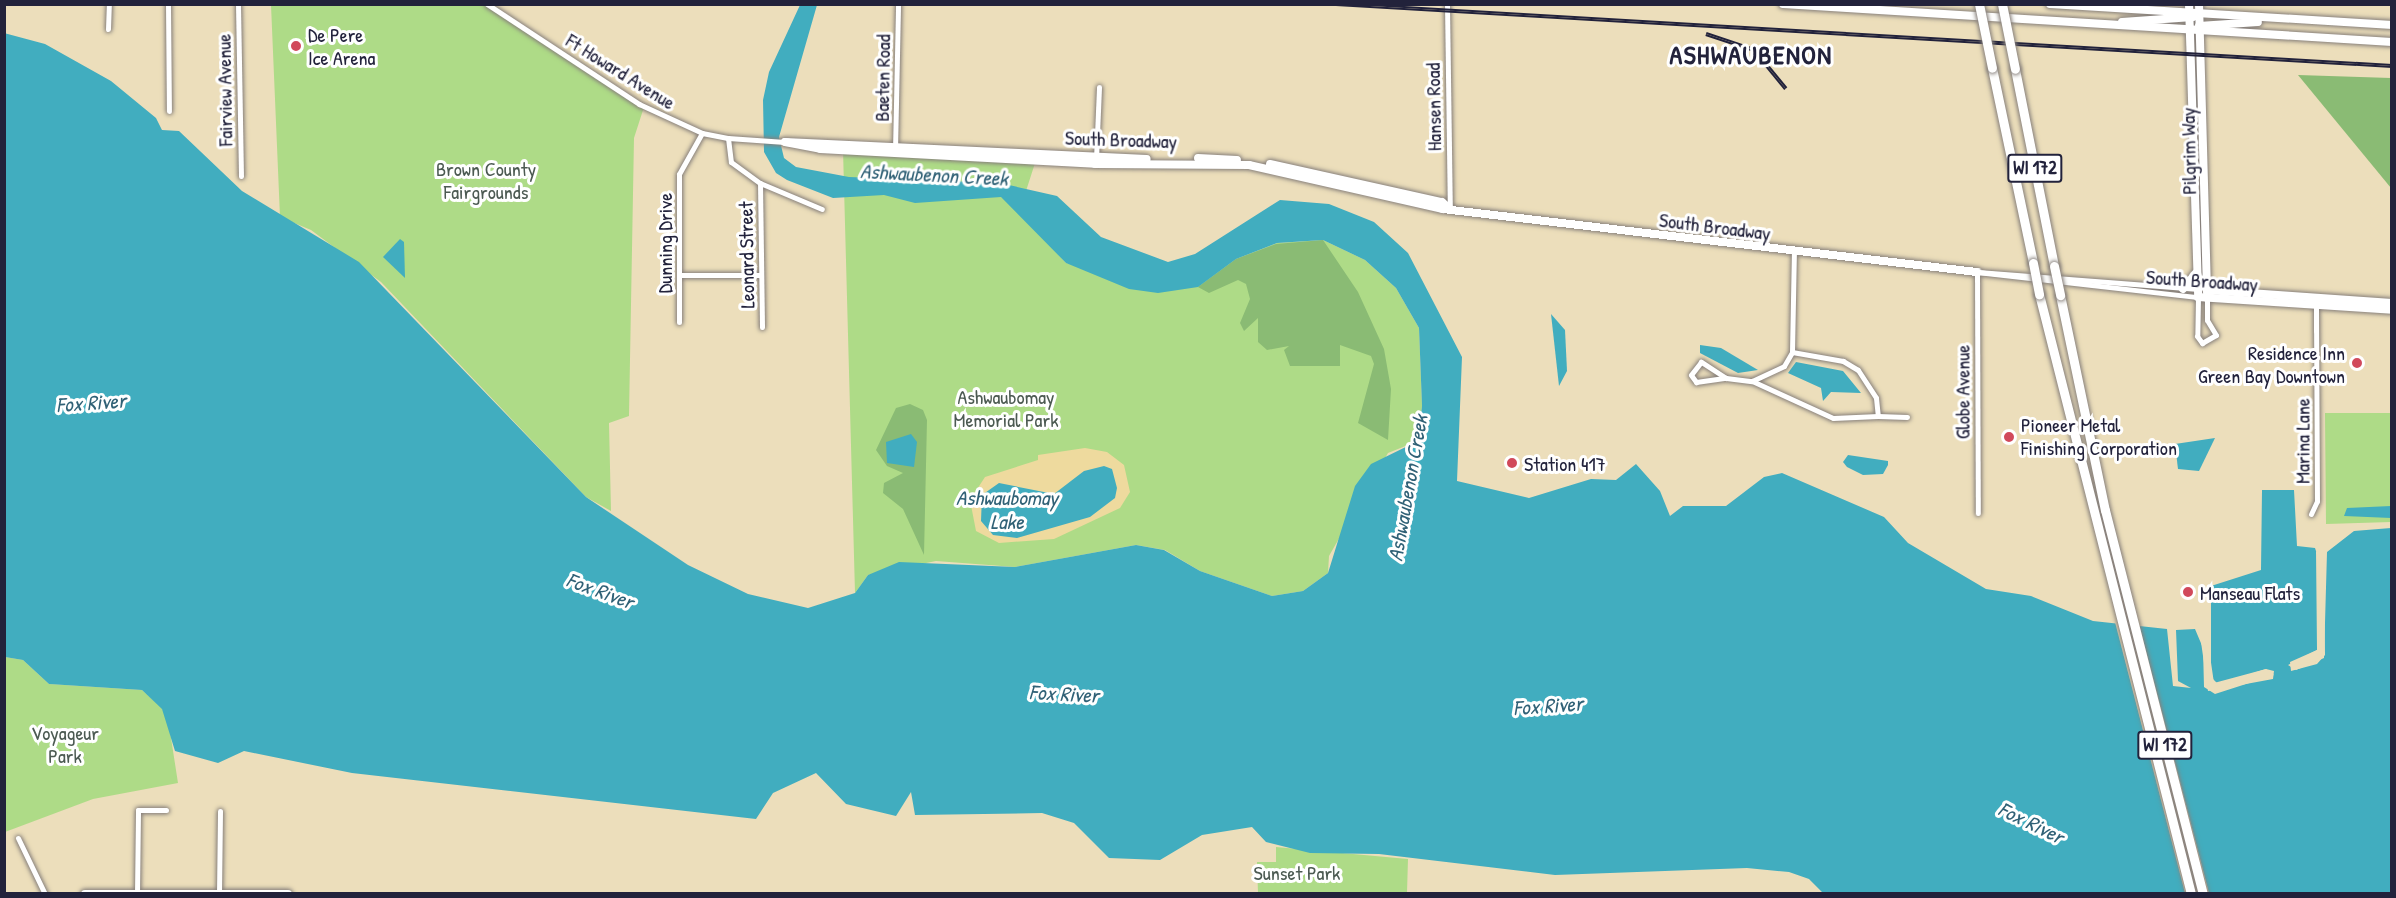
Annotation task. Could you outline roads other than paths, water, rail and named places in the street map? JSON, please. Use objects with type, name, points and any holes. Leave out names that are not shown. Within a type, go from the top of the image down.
[{"type":"highway","name":"WI 172","points":[[1979,4],[2039,294],[2192,894]]},
{"type":"highway","name":"WI 172","points":[[2002,4],[2060,295],[2127,597],[2203,894]]},
{"type":"main road","points":[[85,894],[288,894]]},
{"type":"street","points":[[108,29],[109,4]]},
{"type":"street","points":[[168,4],[169,111]]},
{"type":"street","name":"Fairview Avenue","points":[[238,4],[240,176]]},
{"type":"street","name":"Ft Howard Avenue","points":[[487,4],[639,104],[702,133],[728,138]]},
{"type":"street","name":"Baeten Road","points":[[895,148],[898,4]]},
{"type":"street","name":"Hansen Road","points":[[1447,4],[1450,209]]},
{"type":"street","points":[[1783,4],[2190,30],[2280,18]]},
{"type":"street","points":[[2050,4],[2391,25]]},
{"type":"street","name":"Pilgrim Way","points":[[2199,4],[2202,294]]},
{"type":"street","points":[[2103,24],[2189,12]]},
{"type":"street","name":"Pilgrim Way","points":[[2189,12],[2197,272],[2202,294]]},
{"type":"street","points":[[2201,28],[2391,42]]},
{"type":"street","points":[[1095,164],[1099,87]]},
{"type":"street","name":"Dunning Drive","points":[[679,322],[679,174],[702,133]]},
{"type":"street","points":[[728,138],[727,157],[760,183],[822,209]]},
{"type":"street","name":"South Broadway","points":[[728,138],[895,148],[1214,158],[1290,167],[1442,202],[1450,209]]},
{"type":"street","name":"South Broadway","points":[[895,148],[1095,164],[1252,165],[1450,209],[1794,252],[2202,294],[2391,303]]},
{"type":"street","name":"Leonard Street","points":[[760,183],[762,327]]},
{"type":"street","points":[[1752,381],[1784,366],[1792,352],[1794,252]]},
{"type":"street","name":"South Broadway","points":[[1977,272],[2182,289],[2202,294]]},
{"type":"street","name":"Globe Avenue","points":[[1977,272],[1978,513]]},
{"type":"street","points":[[2182,289],[2197,272]]},
{"type":"street","points":[[679,274],[760,275]]},
{"type":"street","points":[[2202,294],[2207,320],[2216,335],[2202,343],[2202,294]]},
{"type":"street","name":"South Broadway","points":[[2316,301],[2391,310]]},
{"type":"street","name":"Marina Lane","points":[[2311,514],[2317,501],[2316,301]]},
{"type":"street","points":[[1792,352],[1843,361],[1858,370],[1876,398],[1878,416]]},
{"type":"street","points":[[1726,378],[1701,362],[1691,375],[1695,382],[1726,378],[1752,381],[1833,418],[1907,417]]},
{"type":"street","points":[[137,893],[138,810],[166,810]]},
{"type":"street","points":[[219,893],[220,811]]},
{"type":"street","points":[[18,838],[45,894]]},
{"type":"water","points":[[800,5],[817,5],[779,137],[784,158],[796,167],[849,177],[1000,183],[1057,196],[1101,237],[1168,262],[1195,254],[1280,200],[1329,204],[1374,222],[1408,253],[1462,357],[1457,481],[1529,498],[1591,479],[1616,480],[1636,464],[1660,491],[1670,516],[1683,506],[1726,506],[1764,477],[1782,473],[1884,517],[1908,543],[1986,589],[2031,596],[2093,621],[2167,629],[2173,686],[2191,688],[2178,681],[2176,630],[2195,629],[2203,648],[2204,687],[2215,694],[2274,675],[2266,669],[2218,684],[2211,677],[2211,586],[2261,570],[2262,490],[2294,490],[2297,546],[2315,548],[2317,554],[2317,650],[2288,665],[2296,670],[2324,658],[2327,552],[2354,531],[2391,528],[2391,893],[1823,893],[1809,879],[1789,872],[1747,868],[1555,875],[1379,854],[1310,853],[1266,842],[1252,827],[1202,835],[1160,860],[1109,858],[1074,823],[1042,813],[915,815],[911,792],[896,816],[846,804],[816,773],[773,793],[756,819],[352,773],[244,751],[218,763],[175,751],[162,709],[142,690],[49,684],[23,660],[5,657],[4,33],[45,44],[111,81],[156,118],[162,130],[179,131],[242,191],[359,262],[586,497],[688,565],[748,594],[808,608],[855,593],[868,575],[899,562],[1015,567],[1136,545],[1164,550],[1200,571],[1272,596],[1303,591],[1328,573],[1355,486],[1371,464],[1418,441],[1422,406],[1419,328],[1396,288],[1365,260],[1323,240],[1277,243],[1236,259],[1198,287],[1158,293],[1129,289],[1066,263],[1001,197],[915,203],[884,195],[833,198],[787,180],[776,173],[764,152],[763,100],[769,72]]},
{"type":"water","points":[[400,239],[404,242],[405,278],[383,257]]},
{"type":"water","points":[[1551,314],[1565,330],[1567,371],[1559,386]]},
{"type":"water","points":[[1700,345],[1721,348],[1758,370],[1738,373],[1700,353]]},
{"type":"water","points":[[1796,362],[1843,371],[1861,393],[1831,392],[1823,401],[1821,388],[1788,373]]},
{"type":"water","points":[[911,434],[917,442],[914,467],[887,463],[886,442]]},
{"type":"water","points":[[2215,438],[2199,471],[2178,469],[2175,444]]},
{"type":"water","points":[[1848,455],[1888,461],[1888,465],[1883,474],[1863,475],[1847,467],[1843,462]]},
{"type":"water","name":"Ashwaubomay Lake","points":[[1104,466],[1112,469],[1117,488],[1115,498],[1090,517],[1017,538],[993,535],[981,521],[982,495],[999,483],[1054,494],[1084,471]]},
{"type":"water","points":[[2391,506],[2391,518],[2344,516],[2347,508]]},
{"type":"railway","points":[[1336,4],[2392,66]]},
{"type":"railway","points":[[1706,34],[1754,50],[1786,89]]},
{"type":"place","name":"De Pere Ice Arena","points":[[296,46]]},
{"type":"place","name":"Residence Inn Green Bay Downtown","points":[[2357,363]]},
{"type":"place","name":"Pioneer Metal Finishing Corporation","points":[[2009,437]]},
{"type":"place","name":"Station 417","points":[[1512,463]]},
{"type":"place","name":"Manseau Flats","points":[[2188,592]]},
{"type":"district","name":"ASHWAUBENON","points":[[1751,55]]},
{"type":"park label","name":"Brown County Fairgrounds","points":[[486,180]]},
{"type":"park label","name":"Ashwaubomay Memorial Park","points":[[1006,408]]},
{"type":"park label","name":"Voyageur Park","points":[[65,744]]},
{"type":"park label","name":"Sunset Park","points":[[1297,872]]},
{"type":"water label","name":"Ashwaubenon Creek","points":[[934,175]]},
{"type":"water label","name":"Fox River","points":[[91,403]]},
{"type":"water label","name":"Ashwaubenon Creek","points":[[1408,488]]},
{"type":"water label","name":"Fox River","points":[[600,591]]},
{"type":"water label","name":"Fox River","points":[[1064,694]]},
{"type":"water label","name":"Fox River","points":[[1548,706]]},
{"type":"water label","name":"Fox River","points":[[2031,823]]}]
